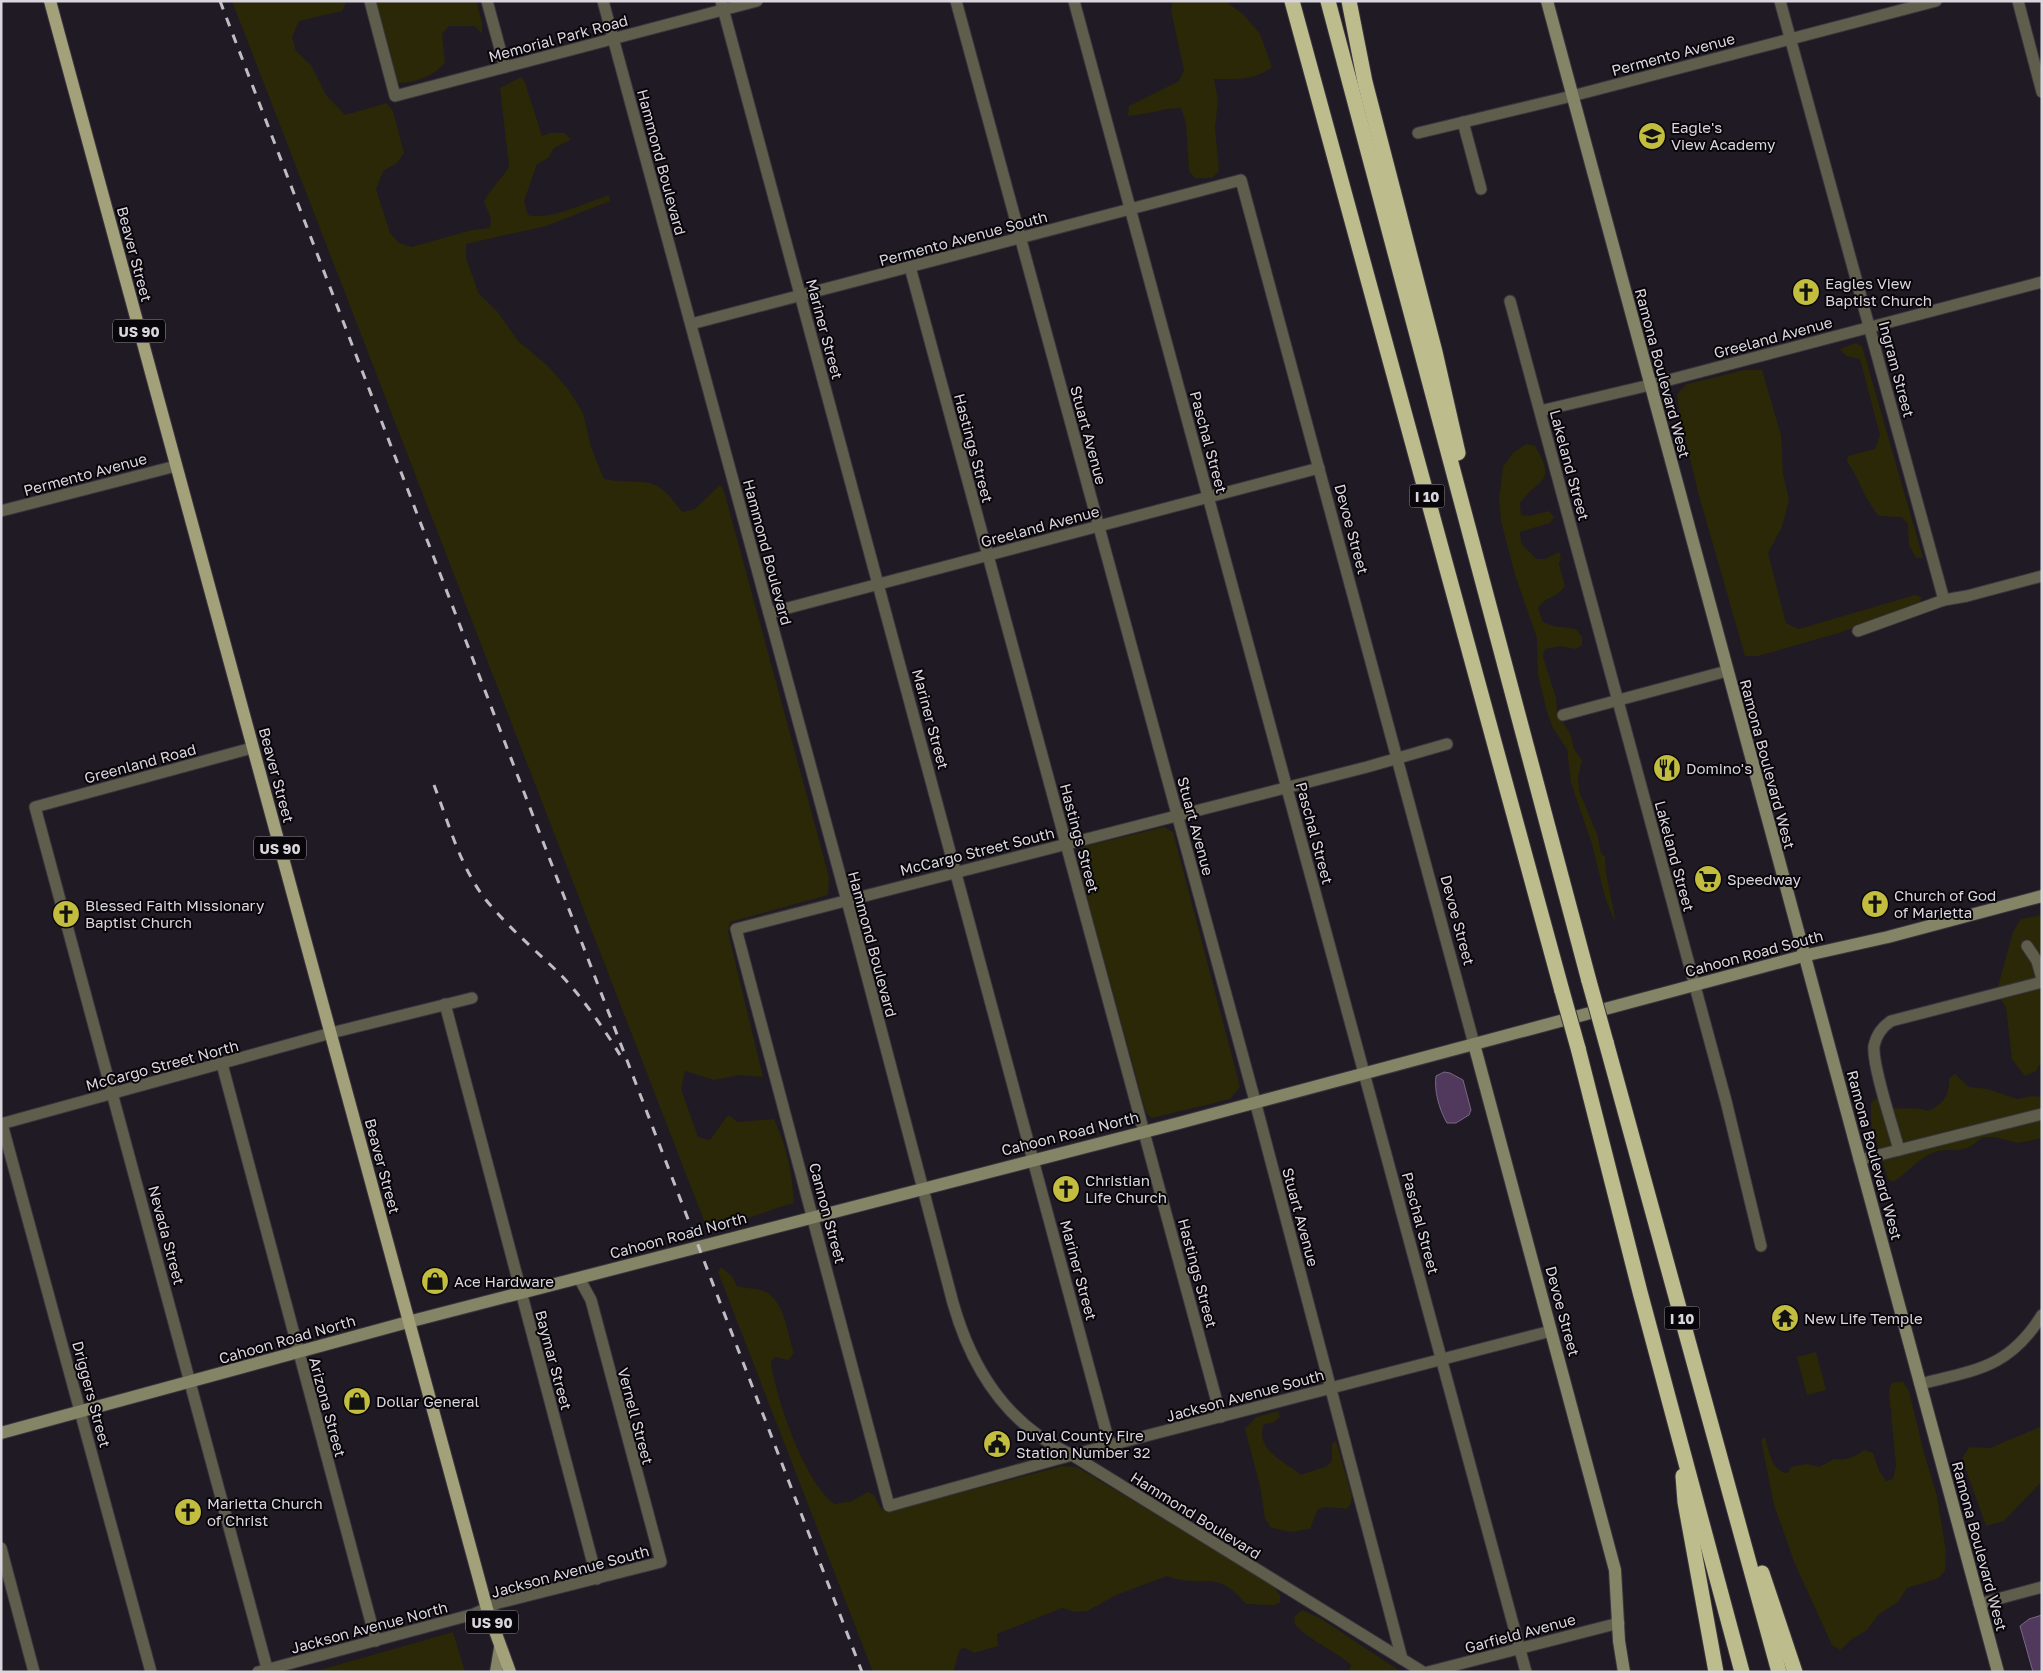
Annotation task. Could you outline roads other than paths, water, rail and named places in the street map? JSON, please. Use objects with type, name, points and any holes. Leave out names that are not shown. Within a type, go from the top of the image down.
[{"type":"highway","name":"I 10","points":[[1292,1],[1578,1048],[1742,1672]]},
{"type":"highway","name":"I 10","points":[[1328,1],[1589,981],[1779,1672]]},
{"type":"highway","points":[[1349,1],[1365,82],[1435,352],[1468,496],[1470,536]]},
{"type":"highway","points":[[1681,1442],[1685,1502],[1716,1672]]},
{"type":"highway","points":[[1718,1447],[1795,1672]]},
{"type":"main road","name":"Beaver Street","points":[[50,1],[487,1609],[510,1672]]},
{"type":"street","name":"Memorial Park Road","points":[[370,1],[395,96],[613,39],[722,6],[757,1]]},
{"type":"street","points":[[487,1],[505,67]]},
{"type":"street","name":"Hammond Boulevard","points":[[603,1],[847,900],[960,1326],[980,1372],[988,1386],[1021,1420],[1055,1447],[1072,1455],[1423,1672]]},
{"type":"street","name":"Stuart Avenue","points":[[956,1],[1255,1101],[1402,1659]]},
{"type":"street","name":"Paschal Street","points":[[1074,1],[1526,1672]]},
{"type":"street","name":"Ramona Boulevard West","points":[[1547,1],[1803,956],[1998,1672]]},
{"type":"street","name":"Ingram Street","points":[[1780,1],[1944,600]]},
{"type":"street","name":"Permento Avenue","points":[[1418,133],[1572,96],[1936,1]]},
{"type":"street","points":[[2018,1],[2042,92]]},
{"type":"street","name":"Mariner Street","points":[[722,6],[1110,1446]]},
{"type":"street","points":[[1463,122],[1481,189]]},
{"type":"street","name":"Permento Avenue South","points":[[691,324],[1242,180]]},
{"type":"street","name":"Devoe Street","points":[[1242,180],[1615,1570],[1624,1672]]},
{"type":"street","name":"Hastings Street","points":[[910,267],[1221,1417]]},
{"type":"street","name":"Greeland Avenue","points":[[1540,411],[2042,282]]},
{"type":"street","name":"Lakeland Street","points":[[1510,301],[1726,1101],[1761,1246]]},
{"type":"street","name":"Permento Avenue","points":[[1,511],[176,466]]},
{"type":"street","name":"Greeland Avenue","points":[[769,613],[1319,468]]},
{"type":"street","points":[[1858,631],[1944,600],[2042,576]]},
{"type":"street","points":[[1563,715],[1727,671]]},
{"type":"street","name":"McCargo Street South","points":[[736,929],[1447,744]]},
{"type":"street","name":"Greenland Road","points":[[35,807],[252,748]]},
{"type":"street","name":"Nevada Street","points":[[35,807],[191,1382],[264,1671]]},
{"type":"street","name":"Cahoon Road South","points":[[1474,1044],[1803,956],[1888,937],[2042,896]]},
{"type":"street","name":"Cannon Street","points":[[736,929],[889,1506]]},
{"type":"street","points":[[1899,1150],[1874,1057],[1876,1038],[1891,1021],[2042,980],[2037,961],[2027,946]]},
{"type":"street","points":[[331,1033],[472,998]]},
{"type":"street","name":"Baymar Street","points":[[445,1004],[596,1579]]},
{"type":"street","name":"McCargo Street North","points":[[2,1124],[331,1033]]},
{"type":"street","points":[[1365,1072],[1474,1044]]},
{"type":"street","name":"Arizona Street","points":[[222,1064],[376,1641]]},
{"type":"street","name":"Cahoon Road North","points":[[1,1433],[408,1322],[1365,1072]]},
{"type":"street","points":[[1859,1160],[2042,1114]]},
{"type":"street","name":"Driggers Street","points":[[2,1124],[151,1672]]},
{"type":"street","name":"Vernell Street","points":[[579,1278],[591,1300],[661,1562]]},
{"type":"street","points":[[1920,1384],[1986,1368],[2017,1347],[2042,1315]]},
{"type":"street","name":"Jackson Avenue South","points":[[889,1506],[1072,1455],[1552,1331]]},
{"type":"street","points":[[1,1548],[34,1672]]},
{"type":"street","name":"Jackson Avenue South","points":[[487,1609],[498,1603],[661,1562]]},
{"type":"street","points":[[1979,1604],[2042,1587]]},
{"type":"street","name":"Jackson Avenue North","points":[[264,1671],[487,1609]]},
{"type":"street","name":"Garfield Avenue","points":[[1428,1672],[1619,1623]]},
{"type":"street","points":[[496,1672],[500,1648]]},
{"type":"railway","points":[[220,1],[862,1672]]},
{"type":"railway","points":[[434,785],[456,845],[477,887],[503,919],[575,991],[620,1055]]},
{"type":"place","name":"Eagle's View Academy","points":[[1652,136]]},
{"type":"place","name":"Eagles View Baptist Church","points":[[1806,292]]},
{"type":"place","name":"Domino's","points":[[1667,768]]},
{"type":"place","name":"Speedway","points":[[1708,879]]},
{"type":"place","name":"Church of God of Marietta","points":[[1875,904]]},
{"type":"place","name":"Blessed Faith Missionary Baptist Church","points":[[66,914]]},
{"type":"place","name":"Christian Life Church","points":[[1066,1189]]},
{"type":"place","name":"Ace Hardware","points":[[435,1281]]},
{"type":"place","name":"New Life Temple","points":[[1785,1318]]},
{"type":"place","name":"Dollar General","points":[[357,1401]]},
{"type":"place","name":"Duval County Fire Station Number 32","points":[[997,1444]]},
{"type":"place","name":"Marietta Church of Christ","points":[[188,1512]]}]
